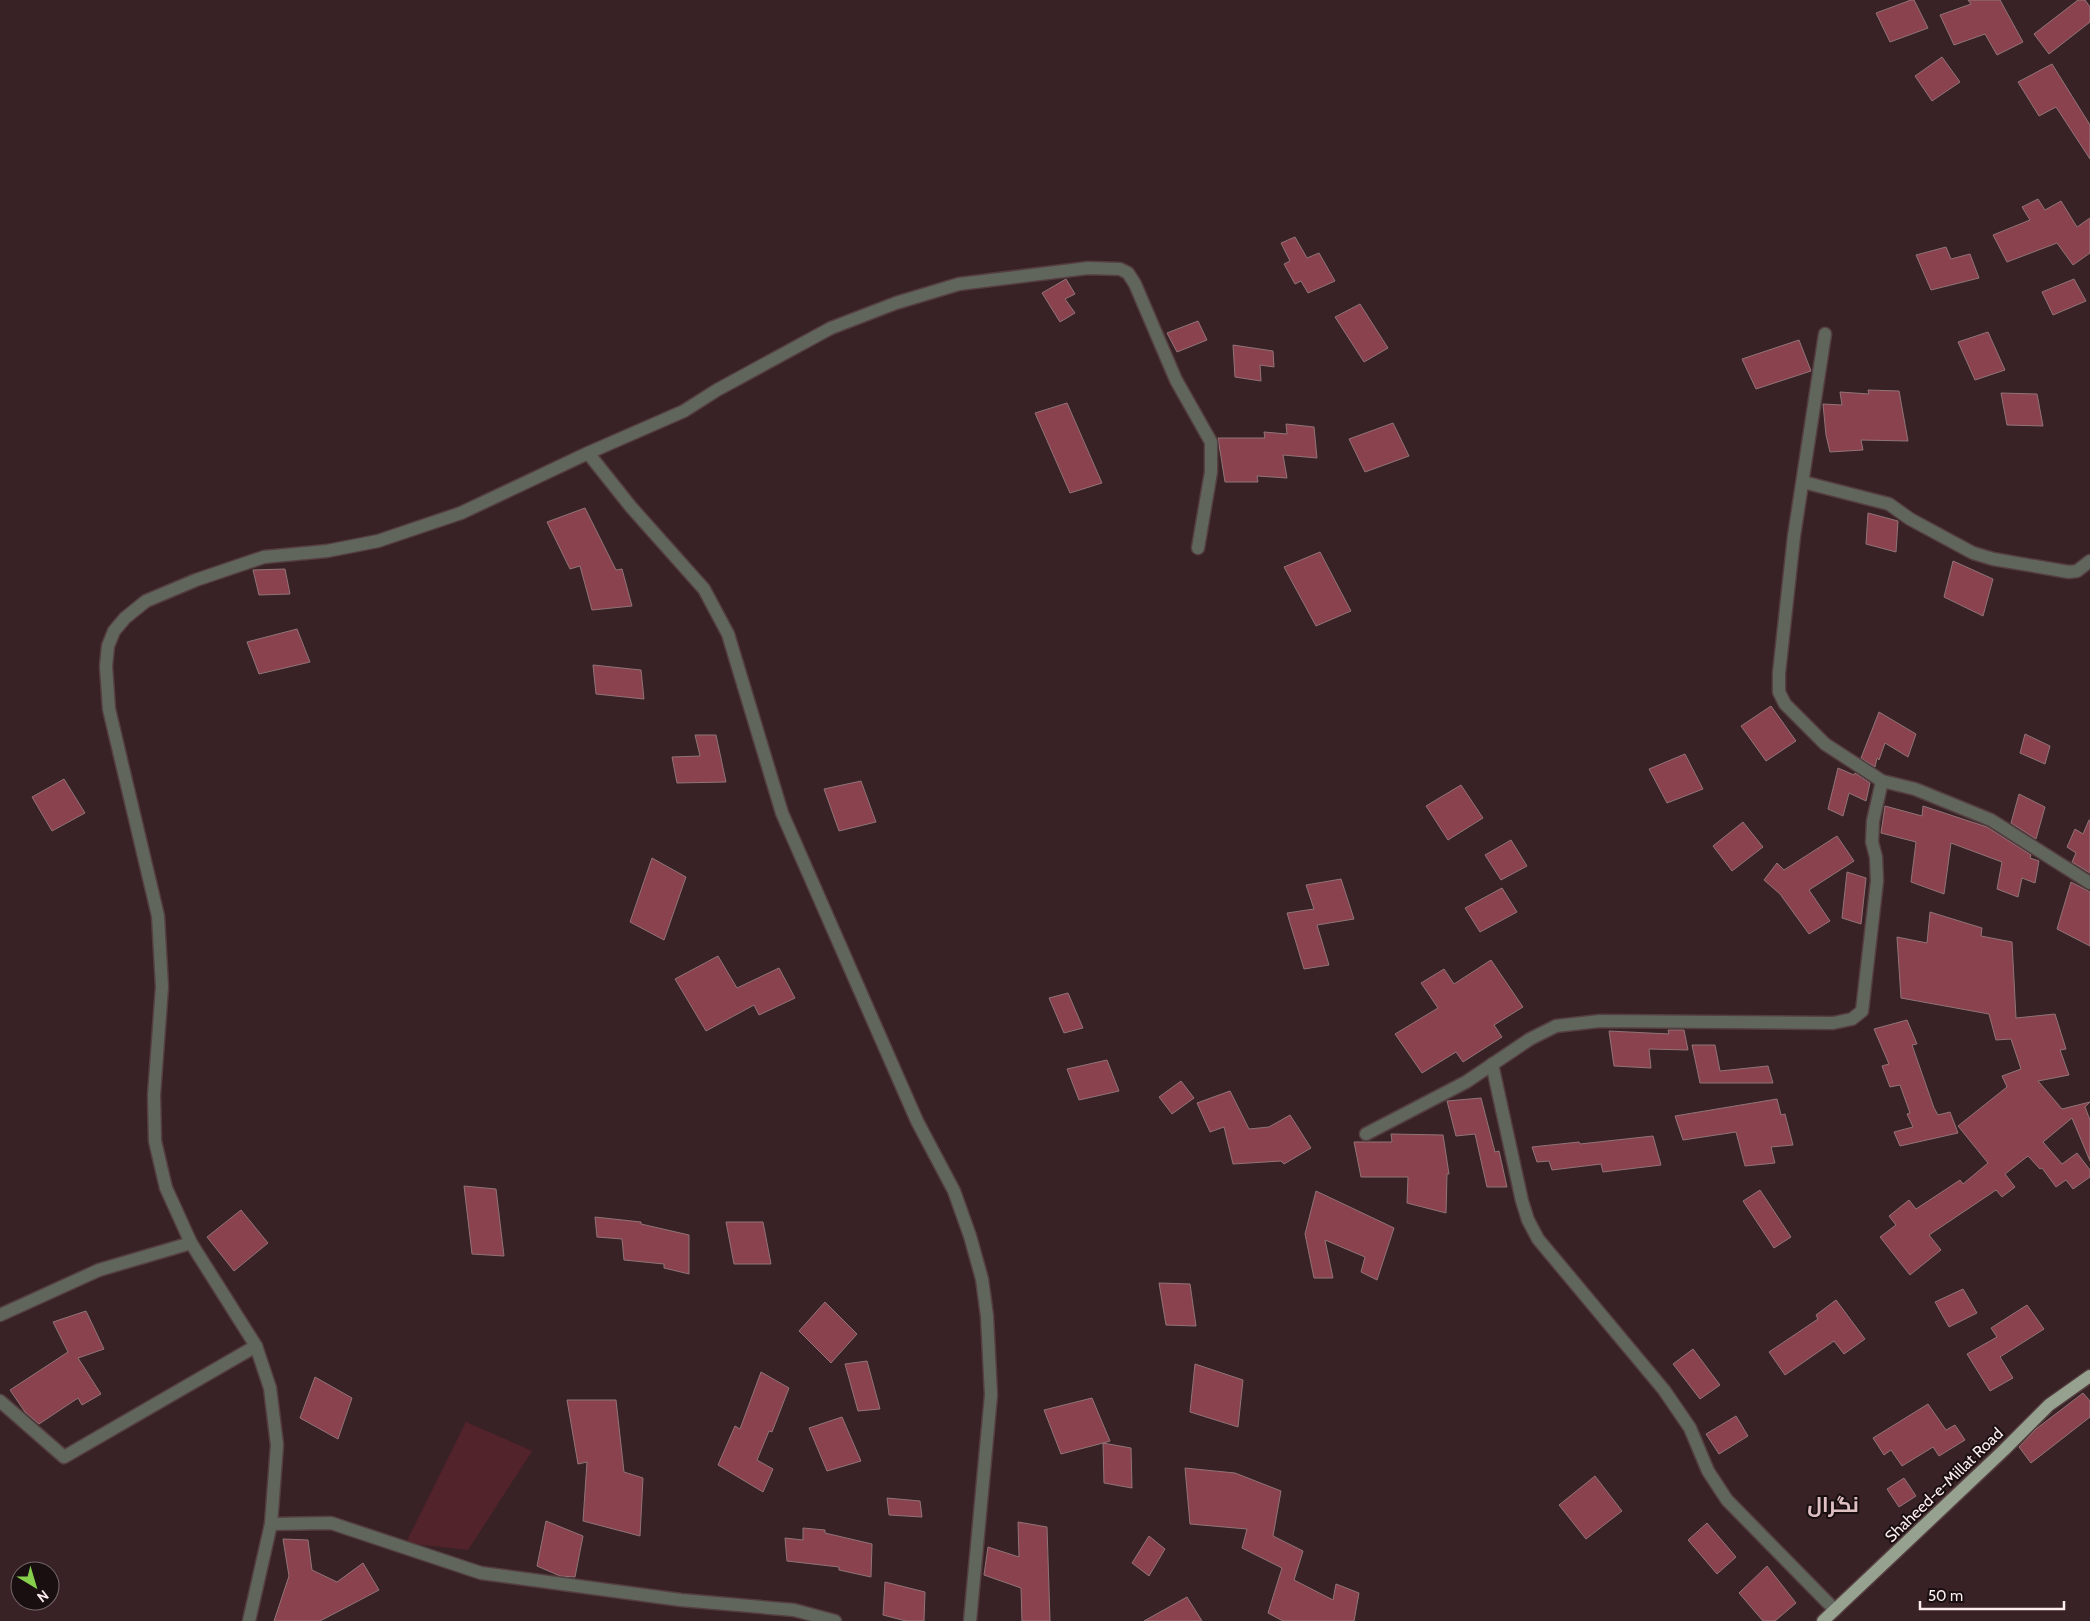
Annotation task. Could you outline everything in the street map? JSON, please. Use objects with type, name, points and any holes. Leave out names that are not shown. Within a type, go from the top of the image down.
[{"type":"main road","name":"Shaheed-e-Millat Road","points":[[1823,1621],[2049,1405],[2090,1376]]},
{"type":"street","points":[[249,1621],[271,1524],[277,1445],[270,1388],[256,1346],[192,1243],[166,1188],[155,1141],[154,1095],[162,987],[158,916],[109,709],[106,666],[108,646],[114,630],[125,618],[146,601],[196,580],[264,557],[327,552],[378,541],[420,529],[461,513],[588,453],[684,411],[717,390],[831,328],[896,303],[959,284],[1088,268],[1120,268],[1128,274],[1176,380],[1211,442],[1211,472],[1198,548]]},
{"type":"street","points":[[1825,334],[1794,536],[1779,673],[1779,692],[1785,704],[1825,744],[1882,781],[1915,789],[1991,820],[2090,883]]},
{"type":"street","points":[[588,453],[631,507],[704,589],[728,634],[782,812],[917,1121],[954,1191],[970,1236],[982,1279],[988,1316],[991,1395],[970,1621]]},
{"type":"street","points":[[1802,482],[1889,504],[1910,519],[1973,553],[1993,559],[2069,572],[2077,571],[2090,561]]},
{"type":"street","points":[[1366,1134],[1466,1082],[1530,1039],[1556,1026],[1600,1021],[1833,1023],[1852,1019],[1862,1011],[1878,881],[1876,857],[1872,842],[1873,828],[1882,781]]},
{"type":"street","points":[[1492,1064],[1522,1201],[1528,1220],[1538,1239],[1664,1390],[1690,1428],[1708,1471],[1727,1500],[1834,1610]]},
{"type":"street","points":[[0,1315],[99,1270],[192,1243]]},
{"type":"street","points":[[0,1401],[64,1457],[256,1346]]},
{"type":"street","points":[[271,1524],[331,1523],[481,1573],[681,1600],[794,1610],[835,1621]]},
{"type":"shaded area","points":[[466,1422],[532,1451],[468,1550],[406,1543]]},
{"type":"building","points":[[1914,0],[1928,28],[1890,42],[1876,13]]},
{"type":"building","points":[[1968,0],[2000,0],[2023,42],[1997,55],[1985,34],[1954,45],[1940,15],[1971,4]]},
{"type":"building","points":[[2078,0],[2085,0],[2090,7],[2090,22],[2049,54],[2034,34]]},
{"type":"building","points":[[1942,57],[1960,82],[1932,101],[1915,76]]},
{"type":"building","points":[[2052,64],[2090,125],[2090,159],[2056,107],[2039,116],[2018,82]]},
{"type":"building","points":[[2038,199],[2045,210],[2061,201],[2077,227],[2090,218],[2090,253],[2073,265],[2057,243],[2007,262],[1993,235],[2030,220],[2022,207]]},
{"type":"building","points":[[1295,237],[1307,258],[1319,253],[1335,281],[1308,293],[1301,281],[1295,284],[1284,264],[1290,261],[1281,243]]},
{"type":"building","points":[[1946,247],[1951,259],[1970,254],[1979,278],[1931,290],[1916,255]]},
{"type":"building","points":[[1066,279],[1075,294],[1065,299],[1075,313],[1060,322],[1042,293]]},
{"type":"building","points":[[2074,279],[2086,301],[2053,315],[2042,292]]},
{"type":"building","points":[[1360,304],[1388,348],[1364,362],[1335,317]]},
{"type":"building","points":[[1198,321],[1207,340],[1177,352],[1167,333]]},
{"type":"building","points":[[1988,332],[2005,370],[1975,380],[1958,342]]},
{"type":"building","points":[[1799,340],[1811,371],[1756,389],[1742,359]]},
{"type":"building","points":[[1233,345],[1273,351],[1274,367],[1260,365],[1261,381],[1235,377]]},
{"type":"building","points":[[1868,390],[1899,391],[1908,441],[1861,440],[1863,450],[1830,452],[1826,435],[1823,404],[1842,405],[1840,392],[1869,394]]},
{"type":"building","points":[[2001,393],[2037,394],[2043,426],[2007,425]]},
{"type":"building","points":[[1067,403],[1102,483],[1070,493],[1035,413]]},
{"type":"building","points":[[1393,423],[1409,456],[1365,472],[1349,439]]},
{"type":"building","points":[[1286,424],[1314,427],[1317,458],[1283,455],[1287,478],[1257,476],[1258,482],[1225,482],[1218,438],[1265,438],[1264,432],[1287,434]]},
{"type":"building","points":[[585,508],[616,570],[622,569],[632,606],[592,610],[580,566],[570,569],[547,522]]},
{"type":"building","points":[[1868,513],[1898,521],[1896,552],[1866,544]]},
{"type":"building","points":[[1320,552],[1351,611],[1316,626],[1284,567]]},
{"type":"building","points":[[1953,561],[1993,579],[1983,616],[1944,597]]},
{"type":"building","points":[[285,569],[290,594],[259,595],[253,570]]},
{"type":"building","points":[[297,629],[310,662],[259,674],[247,642]]},
{"type":"building","points":[[593,665],[641,670],[644,699],[596,694]]},
{"type":"building","points":[[1771,706],[1796,741],[1766,761],[1741,726]]},
{"type":"building","points":[[1879,712],[1916,734],[1908,757],[1885,743],[1879,760],[1877,758],[1875,767],[1861,758]]},
{"type":"building","points":[[2025,734],[2050,746],[2045,764],[2020,753]]},
{"type":"building","points":[[695,735],[716,735],[726,782],[677,783],[672,757],[700,756]]},
{"type":"building","points":[[1685,754],[1703,789],[1667,803],[1649,769]]},
{"type":"building","points":[[1838,768],[1854,775],[1855,773],[1870,783],[1866,801],[1849,793],[1843,816],[1828,809]]},
{"type":"building","points":[[64,779],[85,813],[52,831],[32,797]]},
{"type":"building","points":[[861,781],[876,822],[839,831],[824,789]]},
{"type":"building","points":[[1461,785],[1483,818],[1448,840],[1426,806]]},
{"type":"building","points":[[2019,794],[2045,807],[2036,839],[2011,823]]},
{"type":"building","points":[[1885,806],[1922,816],[1923,806],[1987,827],[2031,855],[2030,858],[2039,861],[2035,883],[2022,878],[2018,897],[1997,889],[2002,862],[1951,843],[1944,894],[1911,882],[1916,842],[1881,833]]},
{"type":"building","points":[[2089,820],[2090,873],[2072,862],[2076,853],[2067,847],[2075,829],[2083,834]]},
{"type":"building","points":[[1743,822],[1763,847],[1732,871],[1713,846]]},
{"type":"building","points":[[1837,836],[1854,861],[1809,890],[1830,921],[1809,934],[1780,894],[1764,880],[1777,863],[1784,870]]},
{"type":"building","points":[[1511,840],[1527,866],[1501,880],[1485,855]]},
{"type":"building","points":[[652,858],[686,877],[664,940],[630,922]]},
{"type":"building","points":[[1847,872],[1866,878],[1861,924],[1842,918]]},
{"type":"building","points":[[1341,879],[1354,919],[1317,925],[1329,965],[1304,969],[1287,913],[1314,909],[1306,885]]},
{"type":"building","points":[[2071,882],[2090,892],[2090,946],[2057,929]]},
{"type":"building","points":[[1502,888],[1517,912],[1480,932],[1465,908]]},
{"type":"building","points":[[1930,912],[1982,928],[1981,936],[2012,942],[2016,1018],[2055,1014],[2066,1049],[2060,1050],[2069,1075],[2038,1081],[2062,1109],[2090,1102],[2085,1107],[2090,1120],[2090,1161],[2072,1118],[2043,1142],[2062,1164],[2077,1153],[2090,1170],[2090,1177],[2073,1189],[2066,1180],[2056,1187],[2042,1168],[2040,1169],[2028,1156],[2005,1174],[2015,1187],[2002,1197],[1996,1190],[1929,1235],[1941,1250],[1910,1275],[1880,1237],[1896,1225],[1889,1216],[1909,1200],[1916,1209],[1960,1180],[1963,1184],[1988,1163],[1958,1126],[2007,1087],[2002,1076],[2021,1069],[2011,1039],[1996,1040],[1989,1014],[1901,998],[1897,937],[1927,943]]},
{"type":"building","points":[[718,956],[737,988],[779,968],[795,998],[759,1015],[754,1005],[706,1031],[675,979]]},
{"type":"building","points":[[1491,960],[1523,1007],[1494,1025],[1502,1037],[1463,1062],[1456,1052],[1422,1073],[1395,1034],[1438,1008],[1421,983],[1444,969],[1454,984]]},
{"type":"building","points":[[1068,993],[1083,1028],[1064,1033],[1049,998]]},
{"type":"building","points":[[1907,1020],[1917,1044],[1912,1045],[1934,1108],[1938,1115],[1950,1112],[1958,1133],[1900,1146],[1894,1132],[1913,1127],[1907,1114],[1910,1113],[1900,1085],[1890,1087],[1882,1066],[1889,1064],[1874,1029]]},
{"type":"building","points":[[1668,1030],[1684,1030],[1688,1050],[1649,1049],[1651,1068],[1614,1066],[1609,1031],[1669,1034]]},
{"type":"building","points":[[1692,1045],[1715,1045],[1720,1071],[1768,1066],[1773,1083],[1700,1083]]},
{"type":"building","points":[[1107,1060],[1119,1091],[1079,1100],[1067,1069]]},
{"type":"building","points":[[1181,1081],[1194,1098],[1172,1114],[1159,1097]]},
{"type":"building","points":[[1230,1091],[1249,1129],[1269,1127],[1290,1115],[1311,1148],[1284,1164],[1281,1161],[1233,1164],[1224,1127],[1210,1132],[1197,1103]]},
{"type":"building","points":[[1481,1098],[1495,1152],[1499,1151],[1507,1187],[1487,1187],[1475,1134],[1456,1136],[1447,1101]]},
{"type":"building","points":[[1777,1099],[1781,1115],[1785,1114],[1793,1145],[1771,1147],[1775,1163],[1745,1166],[1736,1132],[1683,1140],[1675,1116]]},
{"type":"building","points":[[1391,1134],[1443,1135],[1449,1174],[1447,1174],[1446,1213],[1407,1203],[1408,1177],[1361,1177],[1354,1142],[1392,1142]]},
{"type":"building","points":[[1653,1136],[1661,1165],[1603,1172],[1601,1164],[1552,1170],[1549,1161],[1537,1162],[1532,1147],[1579,1142],[1580,1144]]},
{"type":"building","points":[[464,1186],[496,1189],[504,1256],[472,1254]]},
{"type":"building","points":[[1760,1190],[1791,1237],[1774,1248],[1743,1201]]},
{"type":"building","points":[[1316,1191],[1394,1228],[1377,1280],[1361,1272],[1365,1257],[1325,1240],[1333,1278],[1314,1278],[1305,1234]]},
{"type":"building","points":[[241,1210],[268,1243],[234,1271],[207,1237]]},
{"type":"building","points":[[595,1217],[641,1222],[641,1224],[689,1235],[689,1274],[664,1268],[664,1264],[624,1260],[622,1239],[597,1237]]},
{"type":"building","points":[[726,1222],[763,1222],[771,1264],[734,1264]]},
{"type":"building","points":[[1159,1283],[1190,1284],[1196,1326],[1166,1325]]},
{"type":"building","points":[[1963,1289],[1977,1313],[1949,1327],[1935,1302]]},
{"type":"building","points":[[1836,1300],[1865,1339],[1844,1354],[1834,1341],[1785,1375],[1769,1352],[1818,1319],[1816,1315]]},
{"type":"building","points":[[825,1302],[857,1334],[831,1363],[799,1331]]},
{"type":"building","points":[[2027,1305],[2044,1329],[2000,1357],[2013,1378],[1990,1391],[1967,1354],[1997,1337],[1991,1328]]},
{"type":"building","points":[[86,1311],[104,1349],[78,1358],[101,1394],[82,1405],[78,1398],[39,1424],[25,1412],[10,1390],[68,1352],[53,1322]]},
{"type":"building","points":[[1693,1349],[1720,1385],[1700,1399],[1673,1364]]},
{"type":"building","points":[[867,1361],[880,1409],[858,1411],[845,1364]]},
{"type":"building","points":[[1195,1364],[1243,1380],[1238,1427],[1190,1412]]},
{"type":"building","points":[[761,1372],[789,1388],[772,1432],[769,1431],[757,1460],[773,1469],[763,1492],[718,1465],[735,1426],[740,1429]]},
{"type":"building","points":[[315,1377],[352,1398],[338,1439],[300,1418]]},
{"type":"building","points":[[2083,1393],[2090,1401],[2090,1417],[2031,1463],[2019,1447],[2036,1429]]},
{"type":"building","points":[[1092,1398],[1110,1441],[1061,1454],[1044,1410]]},
{"type":"building","points":[[567,1400],[616,1400],[624,1472],[643,1478],[640,1536],[583,1521],[587,1462],[578,1464]]},
{"type":"building","points":[[1928,1404],[1946,1430],[1955,1425],[1965,1440],[1939,1456],[1933,1447],[1902,1466],[1891,1450],[1884,1455],[1873,1438]]},
{"type":"building","points":[[1736,1416],[1748,1436],[1719,1454],[1706,1434]]},
{"type":"building","points":[[842,1417],[861,1461],[827,1471],[809,1428]]},
{"type":"building","points":[[1103,1443],[1131,1448],[1132,1488],[1104,1483]]},
{"type":"building","points":[[1185,1468],[1235,1473],[1281,1491],[1273,1536],[1303,1551],[1294,1580],[1333,1600],[1336,1584],[1359,1593],[1354,1621],[1283,1621],[1268,1613],[1282,1568],[1242,1548],[1247,1529],[1190,1524]]},
{"type":"building","points":[[1595,1476],[1622,1511],[1586,1539],[1559,1505]]},
{"type":"building","points":[[1904,1478],[1916,1496],[1899,1507],[1887,1489]]},
{"type":"building","points":[[887,1498],[920,1501],[922,1517],[889,1515]]},
{"type":"building","points":[[546,1521],[583,1536],[575,1577],[560,1576],[537,1566]]},
{"type":"building","points":[[1018,1522],[1047,1527],[1050,1621],[1022,1621],[1021,1588],[984,1575],[988,1547],[1019,1557]]},
{"type":"building","points":[[1707,1523],[1736,1557],[1717,1574],[1688,1540]]},
{"type":"building","points":[[803,1528],[825,1530],[825,1533],[872,1544],[871,1577],[839,1570],[839,1567],[787,1561],[785,1538],[803,1540]]},
{"type":"building","points":[[1149,1536],[1165,1549],[1149,1576],[1132,1563]]},
{"type":"building","points":[[283,1539],[308,1540],[312,1570],[337,1582],[363,1563],[379,1590],[320,1621],[274,1621],[289,1576]]},
{"type":"building","points":[[1767,1566],[1796,1603],[1775,1621],[1763,1621],[1739,1593]]},
{"type":"building","points":[[885,1582],[925,1592],[924,1621],[906,1621],[883,1615]]},
{"type":"building","points":[[1187,1597],[1202,1621],[1144,1621]]},
{"type":"district","name":"نگرال","points":[[1833,1504]]}]
